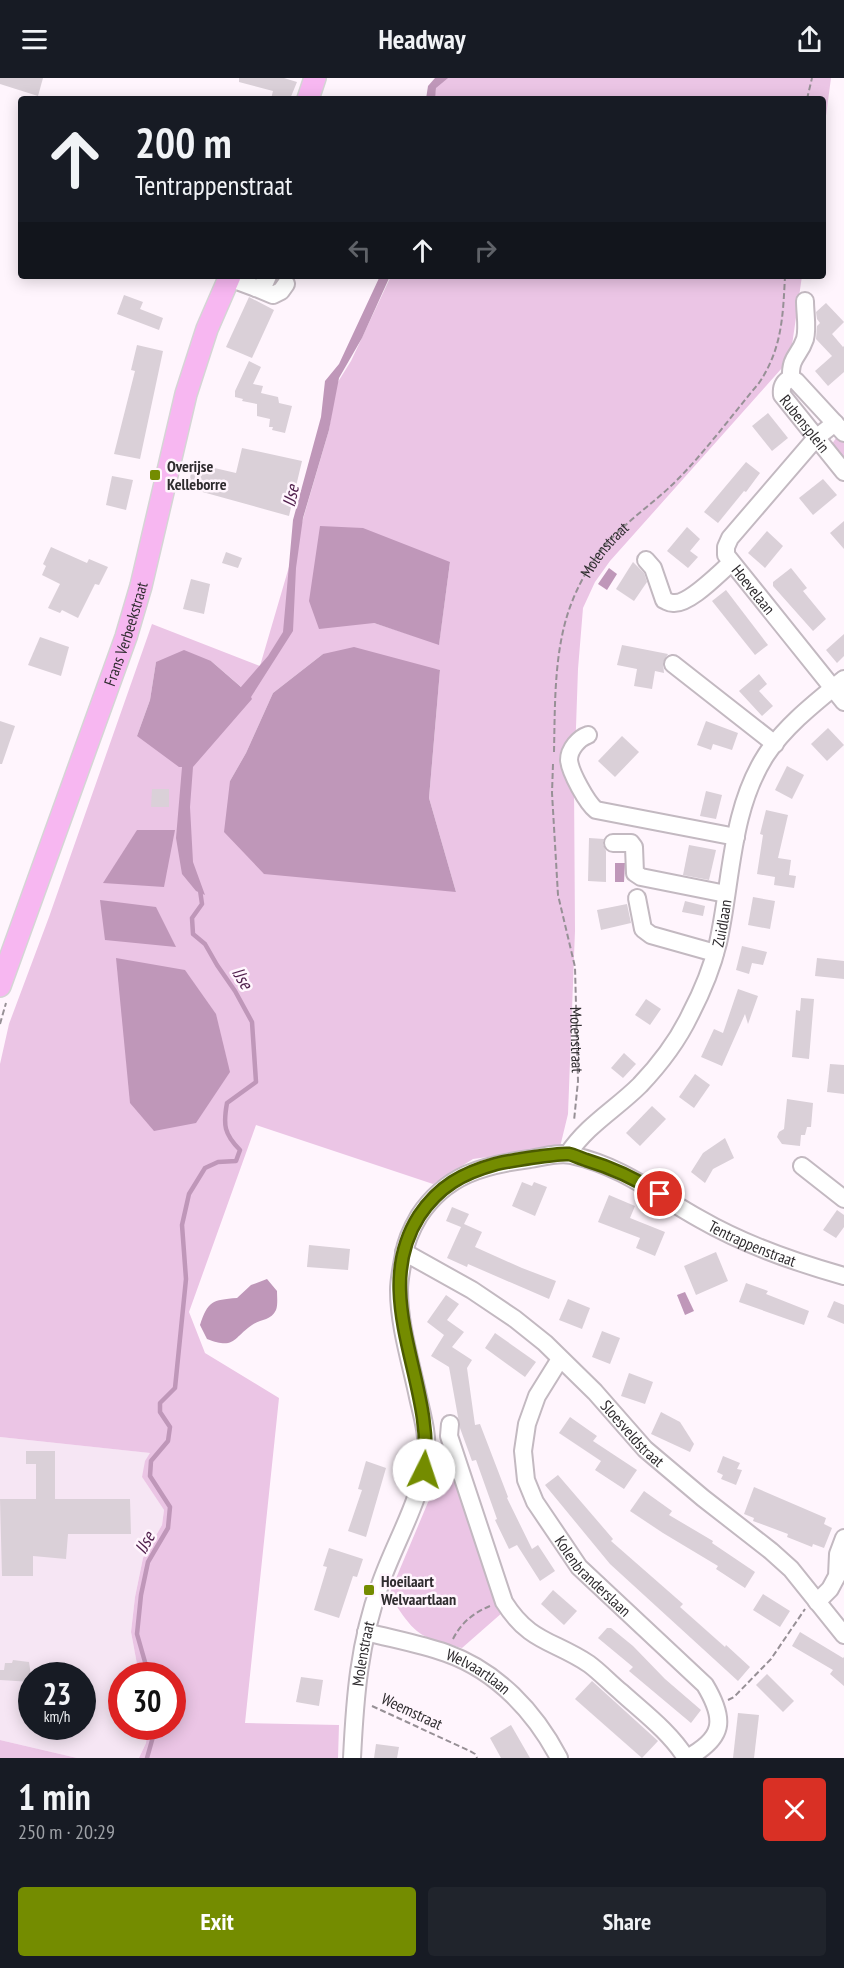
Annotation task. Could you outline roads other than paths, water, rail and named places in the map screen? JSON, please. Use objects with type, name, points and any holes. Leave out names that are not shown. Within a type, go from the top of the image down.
[{"type":"main road","points":[[309,96],[315,78]]},
{"type":"main road","name":"Frans Verbeekstraat","points":[[0,986],[126,637],[141,586],[186,394],[204,338],[229,279]]},
{"type":"street","points":[[243,279],[262,282],[273,295],[281,291],[286,284]]},
{"type":"street","points":[[791,378],[790,365],[804,340],[806,331],[805,301]]},
{"type":"street","name":"Rubensplein","points":[[839,428],[796,381],[791,378],[785,381],[781,389],[782,395],[844,472]]},
{"type":"street","name":"Hoevelaan","points":[[839,428],[816,438],[730,538],[726,546],[726,555],[838,684],[844,702]]},
{"type":"street","points":[[646,560],[653,568],[664,600],[673,604],[683,601],[700,590],[731,563]]},
{"type":"street","points":[[673,664],[775,744]]},
{"type":"street","name":"Zuidlaan","points":[[568,1154],[588,1128],[640,1085],[675,1041],[700,994],[715,953],[736,837],[744,802],[754,777],[766,755],[787,729],[838,684]]},
{"type":"street","points":[[588,735],[580,738],[571,752],[569,761],[588,804],[596,810],[736,837]]},
{"type":"street","points":[[613,843],[631,843],[634,847],[635,873],[641,877],[726,894]]},
{"type":"street","points":[[638,898],[643,929],[651,935],[715,953]]},
{"type":"street","name":"Molenstraat","points":[[352,1758],[359,1660],[381,1582],[422,1478],[427,1451],[402,1318],[399,1290],[404,1252],[414,1225],[429,1201],[453,1180],[503,1163],[568,1154]]},
{"type":"street","name":"Tentrappenstraat","points":[[568,1154],[603,1164],[631,1176],[698,1218],[737,1239],[844,1276]]},
{"type":"street","points":[[802,1166],[844,1199]]},
{"type":"street","name":"Sloesveldstraat","points":[[404,1252],[472,1290],[515,1319],[595,1392],[645,1449],[791,1569],[844,1635]]},
{"type":"street","name":"Kolenbranderslaan","points":[[560,1359],[537,1396],[526,1424],[523,1451],[526,1480],[535,1502],[579,1567],[705,1685],[717,1705],[719,1724],[714,1736],[694,1756]]},
{"type":"street","points":[[450,1424],[449,1436],[459,1468],[504,1602],[514,1617],[532,1634],[590,1665],[660,1727],[679,1747],[694,1756]]},
{"type":"street","points":[[422,1478],[435,1478],[459,1468]]},
{"type":"street","points":[[816,1600],[830,1589],[837,1576],[838,1554],[844,1538]]},
{"type":"street","name":"Welvaartlaan","points":[[366,1632],[448,1654],[480,1670],[510,1691],[543,1731],[559,1758]]},
{"type":"waterway","name":"IJse","points":[[145,1662],[137,1634],[141,1595],[148,1562],[168,1528],[170,1507],[150,1476],[151,1461],[168,1441],[170,1427],[160,1412],[160,1403],[175,1388],[186,1279],[182,1225],[189,1194],[205,1168],[218,1162],[236,1161],[240,1150],[226,1129],[227,1103],[256,1082],[252,1022],[205,944],[193,934],[192,918],[202,904],[200,890]]},
{"type":"waterway","name":"IJse","points":[[147,1758],[152,1740]]},
{"type":"place","name":"Overijse Kelleborre","points":[[155,475]]},
{"type":"place","name":"Hoeilaart Welvaartlaan","points":[[369,1590]]}]
